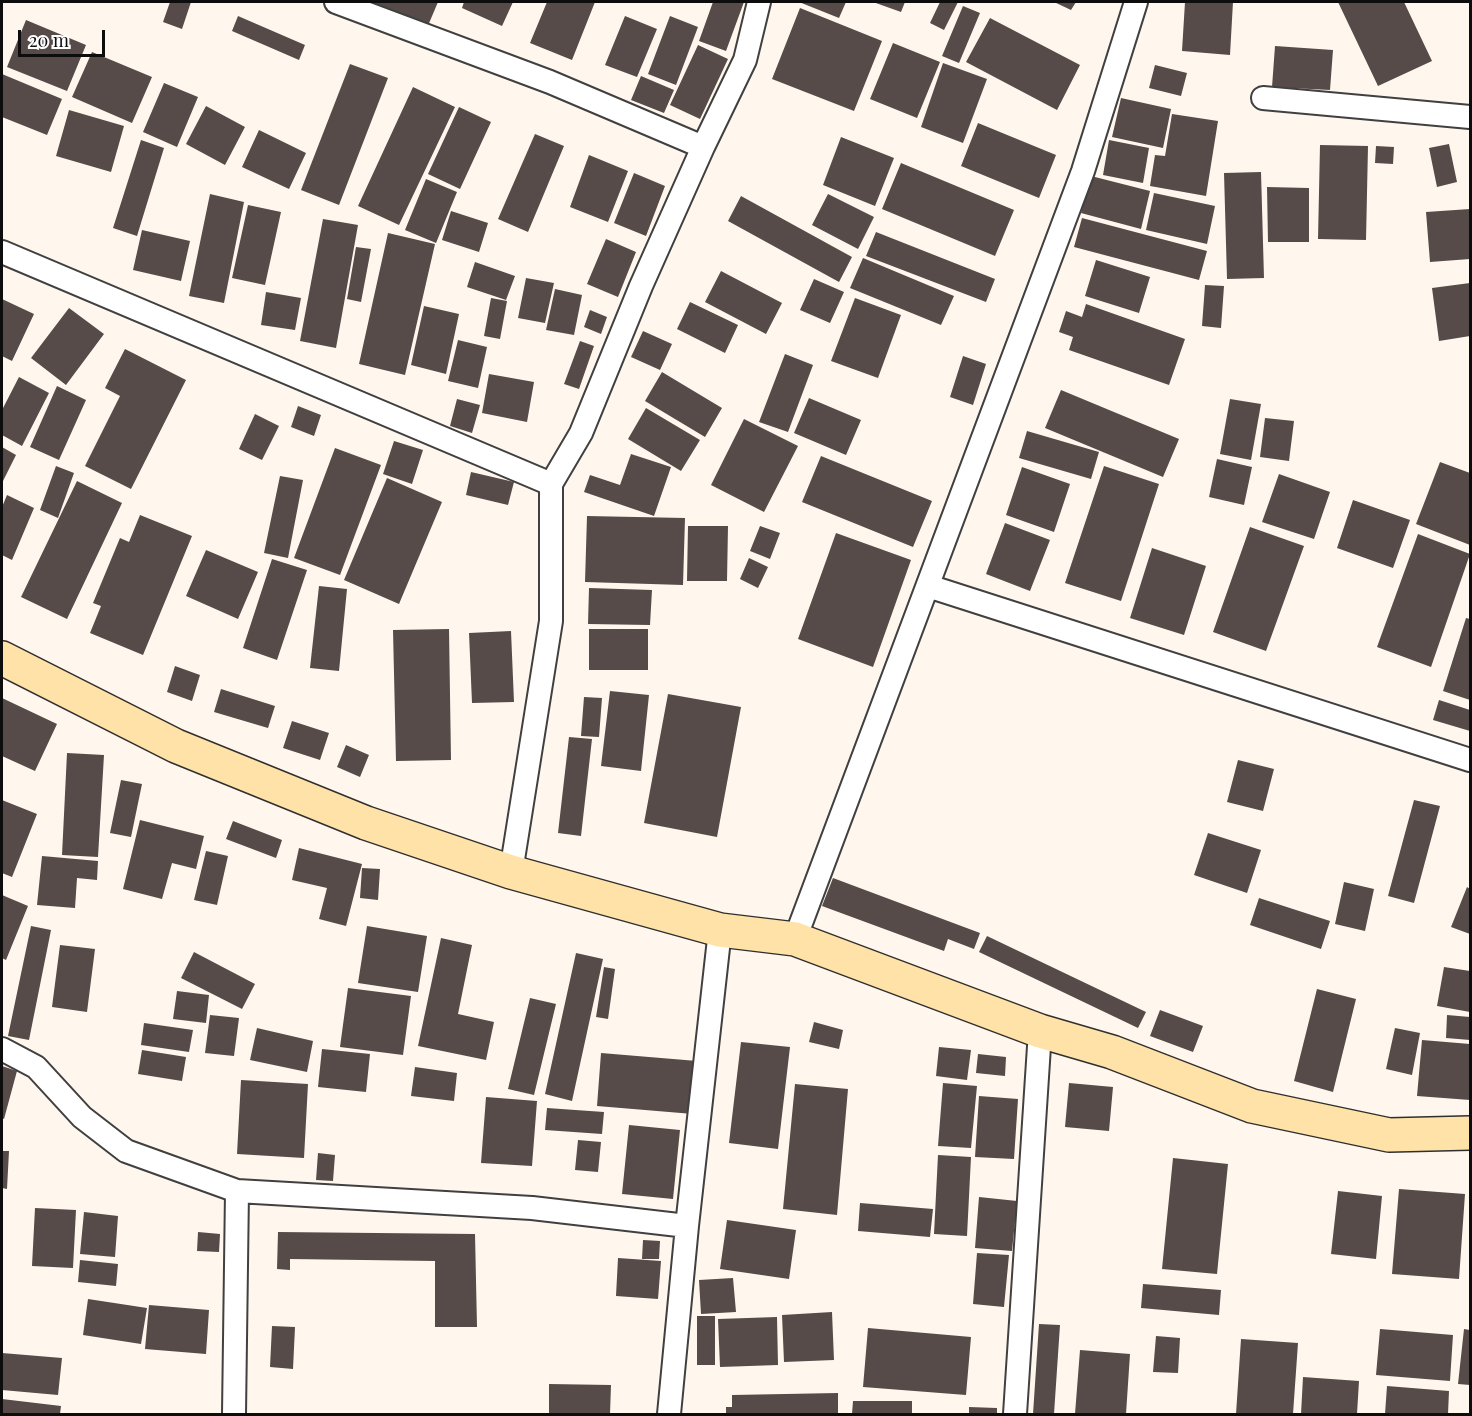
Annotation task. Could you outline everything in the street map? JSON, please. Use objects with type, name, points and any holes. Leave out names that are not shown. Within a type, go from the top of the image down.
[{"type":"main road","points":[[2,658],[176,746],[366,823],[510,872],[720,930],[795,939],[1040,1031],[1112,1052],[1252,1106],[1389,1135],[1470,1133]]},
{"type":"street","points":[[336,2],[550,82],[703,147]]},
{"type":"street","points":[[510,872],[551,621],[551,484],[581,433],[703,147],[745,60],[759,2]]},
{"type":"street","points":[[795,939],[1083,171],[1136,2]]},
{"type":"street","points":[[1263,98],[1470,117]]},
{"type":"street","points":[[2,252],[551,484]]},
{"type":"street","points":[[928,586],[1470,760]]},
{"type":"street","points":[[669,1414],[720,930]]},
{"type":"street","points":[[1015,1414],[1040,1031]]},
{"type":"street","points":[[2,1049],[36,1067],[82,1117],[126,1151],[237,1191],[532,1208],[687,1226]]},
{"type":"street","points":[[234,1414],[237,1191]]},
{"type":"building","points":[[170,2],[191,2],[182,29],[163,22]]},
{"type":"building","points":[[373,2],[438,2],[427,28],[372,4]]},
{"type":"building","points":[[464,2],[513,2],[502,26],[462,8]]},
{"type":"building","points":[[547,2],[595,2],[572,60],[530,43]]},
{"type":"building","points":[[713,2],[744,2],[726,51],[699,41]]},
{"type":"building","points":[[799,2],[846,2],[839,18]]},
{"type":"building","points":[[873,2],[905,2],[901,12]]},
{"type":"building","points":[[940,2],[958,2],[944,30],[930,23]]},
{"type":"building","points":[[1054,2],[1076,2],[1071,10]]},
{"type":"building","points":[[1185,2],[1233,2],[1230,55],[1182,51]]},
{"type":"building","points":[[1338,2],[1404,2],[1432,61],[1378,86]]},
{"type":"building","points":[[963,6],[980,13],[959,63],[942,56]]},
{"type":"building","points":[[800,8],[882,41],[854,111],[772,79]]},
{"type":"building","points":[[238,16],[305,45],[299,60],[232,31]]},
{"type":"building","points":[[625,16],[657,29],[637,77],[605,65]]},
{"type":"building","points":[[670,16],[698,27],[676,85],[648,74]]},
{"type":"building","points":[[990,18],[1080,65],[1057,110],[966,62]]},
{"type":"building","points":[[26,20],[86,45],[67,91],[7,67]]},
{"type":"building","points":[[893,43],[940,62],[917,118],[870,99]]},
{"type":"building","points":[[698,45],[728,59],[700,119],[670,105]]},
{"type":"building","points":[[1275,46],[1333,50],[1330,90],[1272,87]]},
{"type":"building","points":[[92,52],[152,77],[132,123],[72,97]]},
{"type":"building","points":[[943,63],[987,79],[963,143],[921,127]]},
{"type":"building","points":[[350,64],[388,78],[339,205],[301,190]]},
{"type":"building","points":[[1155,65],[1187,73],[1181,96],[1149,88]]},
{"type":"building","points":[[2,74],[62,99],[47,135],[2,117]]},
{"type":"building","points":[[641,76],[674,90],[664,113],[631,100]]},
{"type":"building","points":[[164,83],[198,97],[177,147],[143,132]]},
{"type":"building","points":[[413,87],[455,107],[399,225],[358,206]]},
{"type":"building","points":[[1121,98],[1171,109],[1163,148],[1112,137]]},
{"type":"building","points":[[206,106],[245,127],[225,165],[186,144]]},
{"type":"building","points":[[459,107],[491,122],[460,189],[428,174]]},
{"type":"building","points":[[69,110],[124,126],[111,172],[56,156]]},
{"type":"building","points":[[1172,114],[1218,121],[1206,196],[1150,186],[1155,155],[1165,156]]},
{"type":"building","points":[[978,123],[1056,155],[1039,198],[961,166]]},
{"type":"building","points":[[259,130],[306,153],[289,189],[242,167]]},
{"type":"building","points":[[535,134],[564,146],[528,232],[498,219]]},
{"type":"building","points":[[841,137],[894,158],[875,206],[823,185]]},
{"type":"building","points":[[141,140],[164,148],[137,236],[113,228]]},
{"type":"building","points":[[1109,140],[1149,148],[1143,183],[1103,175]]},
{"type":"building","points":[[1449,144],[1457,182],[1437,187],[1429,148]]},
{"type":"building","points":[[1320,145],[1368,146],[1366,240],[1318,239]]},
{"type":"building","points":[[1376,146],[1394,147],[1393,164],[1375,163]]},
{"type":"building","points":[[589,155],[628,171],[608,222],[570,207]]},
{"type":"building","points":[[901,163],[1014,210],[995,256],[882,209]]},
{"type":"building","points":[[1261,172],[1264,278],[1227,279],[1224,173]]},
{"type":"building","points":[[634,173],[665,186],[646,236],[614,223]]},
{"type":"building","points":[[1091,176],[1150,191],[1141,229],[1081,213]]},
{"type":"building","points":[[426,179],[457,192],[436,243],[405,230]]},
{"type":"building","points":[[1267,187],[1309,188],[1309,242],[1268,242]]},
{"type":"building","points":[[1154,193],[1215,206],[1207,244],[1146,230]]},
{"type":"building","points":[[210,194],[244,202],[224,303],[189,296]]},
{"type":"building","points":[[828,194],[874,217],[858,249],[812,225]]},
{"type":"building","points":[[741,196],[852,257],[839,282],[728,221]]},
{"type":"building","points":[[248,205],[281,212],[265,285],[232,278]]},
{"type":"building","points":[[1470,209],[1470,259],[1430,262],[1426,212]]},
{"type":"building","points":[[451,211],[488,223],[479,252],[442,240]]},
{"type":"building","points":[[1082,218],[1207,251],[1199,280],[1074,247]]},
{"type":"building","points":[[323,219],[358,225],[336,348],[300,341]]},
{"type":"building","points":[[142,230],[190,241],[181,281],[133,270]]},
{"type":"building","points":[[876,232],[995,279],[986,302],[866,256]]},
{"type":"building","points":[[388,233],[435,244],[405,375],[359,364]]},
{"type":"building","points":[[606,239],[636,252],[618,297],[587,284]]},
{"type":"building","points":[[356,247],[371,249],[361,302],[347,299]]},
{"type":"building","points":[[863,258],[954,296],[941,325],[850,288]]},
{"type":"building","points":[[1096,260],[1150,277],[1139,313],[1085,296]]},
{"type":"building","points":[[475,262],[515,276],[506,300],[467,287]]},
{"type":"building","points":[[721,271],[782,303],[766,334],[705,302]]},
{"type":"building","points":[[526,278],[554,283],[545,323],[518,318]]},
{"type":"building","points":[[814,279],[844,292],[830,323],[800,310]]},
{"type":"building","points":[[1470,283],[1470,336],[1439,341],[1432,288]]},
{"type":"building","points":[[1205,285],[1224,286],[1221,328],[1202,326]]},
{"type":"building","points":[[555,289],[582,295],[574,335],[546,330]]},
{"type":"building","points":[[266,292],[301,298],[295,330],[261,325]]},
{"type":"building","points":[[491,298],[507,301],[500,339],[484,336]]},
{"type":"building","points":[[855,298],[901,315],[878,378],[831,361]]},
{"type":"building","points":[[2,299],[34,314],[12,361],[2,356]]},
{"type":"building","points":[[690,302],[738,325],[725,353],[677,329]]},
{"type":"building","points":[[1086,304],[1185,339],[1169,385],[1069,350],[1073,337],[1059,332],[1066,311],[1082,317]]},
{"type":"building","points":[[424,306],[459,314],[446,374],[411,365]]},
{"type":"building","points":[[69,308],[104,334],[66,385],[31,358]]},
{"type":"building","points":[[590,310],[607,317],[601,334],[584,327]]},
{"type":"building","points":[[643,331],[672,344],[660,370],[631,357]]},
{"type":"building","points":[[458,340],[487,347],[478,388],[448,381]]},
{"type":"building","points":[[580,341],[594,346],[579,389],[564,384]]},
{"type":"building","points":[[125,349],[186,380],[131,489],[85,466],[120,396],[105,388]]},
{"type":"building","points":[[785,354],[813,365],[788,432],[759,422]]},
{"type":"building","points":[[963,356],[986,364],[973,405],[950,397]]},
{"type":"building","points":[[662,372],[722,408],[705,437],[645,401]]},
{"type":"building","points":[[489,374],[534,382],[527,422],[482,413]]},
{"type":"building","points":[[19,377],[49,393],[22,446],[2,435],[2,410]]},
{"type":"building","points":[[57,386],[86,400],[59,460],[30,447]]},
{"type":"building","points":[[1061,390],[1179,439],[1163,477],[1045,428]]},
{"type":"building","points":[[809,398],[861,420],[846,455],[794,433]]},
{"type":"building","points":[[457,399],[480,405],[472,433],[450,426]]},
{"type":"building","points":[[1230,399],[1261,404],[1251,460],[1220,454]]},
{"type":"building","points":[[298,406],[321,415],[314,436],[291,427]]},
{"type":"building","points":[[646,408],[700,440],[681,471],[628,439]]},
{"type":"building","points":[[255,414],[279,426],[262,460],[239,449]]},
{"type":"building","points":[[1265,418],[1294,421],[1289,461],[1260,457]]},
{"type":"building","points":[[744,419],[798,446],[764,512],[711,485]]},
{"type":"building","points":[[1027,431],[1099,452],[1091,479],[1019,458]]},
{"type":"building","points":[[394,441],[423,450],[412,484],[383,474]]},
{"type":"building","points":[[2,447],[16,455],[2,483]]},
{"type":"building","points":[[335,448],[381,465],[340,575],[294,558]]},
{"type":"building","points":[[631,454],[671,467],[654,516],[584,492],[590,475],[620,485]]},
{"type":"building","points":[[821,456],[932,501],[913,547],[802,502]]},
{"type":"building","points":[[1217,459],[1252,467],[1244,505],[1209,497]]},
{"type":"building","points":[[1440,462],[1470,473],[1470,545],[1416,524]]},
{"type":"building","points":[[56,466],[74,473],[58,518],[40,510]]},
{"type":"building","points":[[1104,466],[1159,484],[1121,601],[1065,583]]},
{"type":"building","points":[[1022,467],[1070,484],[1054,532],[1006,515]]},
{"type":"building","points":[[471,472],[514,482],[508,505],[466,495]]},
{"type":"building","points":[[1279,474],[1330,492],[1314,539],[1262,522]]},
{"type":"building","points":[[280,476],[303,480],[288,558],[264,553]]},
{"type":"building","points":[[387,478],[442,502],[399,604],[344,580]]},
{"type":"building","points":[[77,481],[122,503],[67,619],[21,597]]},
{"type":"building","points":[[7,495],[34,508],[12,560],[2,555],[2,507]]},
{"type":"building","points":[[1353,500],[1410,520],[1393,568],[1337,548]]},
{"type":"building","points":[[140,515],[192,536],[143,655],[90,633],[101,606],[93,603],[120,538],[129,542]]},
{"type":"building","points":[[587,516],[685,518],[683,585],[585,582]]},
{"type":"building","points":[[1005,523],[1050,540],[1030,591],[986,574]]},
{"type":"building","points":[[688,526],[728,526],[727,581],[687,581]]},
{"type":"building","points":[[760,526],[780,533],[770,559],[750,551]]},
{"type":"building","points":[[1250,527],[1304,546],[1266,651],[1213,632]]},
{"type":"building","points":[[836,533],[911,560],[873,667],[798,639]]},
{"type":"building","points":[[1418,534],[1470,554],[1431,667],[1377,647]]},
{"type":"building","points":[[1152,548],[1206,566],[1184,635],[1130,618]]},
{"type":"building","points":[[206,550],[258,572],[238,619],[186,596]]},
{"type":"building","points":[[749,558],[768,567],[758,588],[740,579]]},
{"type":"building","points":[[272,559],[307,570],[277,660],[243,648]]},
{"type":"building","points":[[319,586],[347,589],[339,671],[310,668]]},
{"type":"building","points":[[589,588],[652,590],[650,625],[588,624]]},
{"type":"building","points":[[1466,618],[1470,619],[1470,700],[1443,691]]},
{"type":"building","points":[[449,629],[451,760],[396,761],[393,630]]},
{"type":"building","points":[[589,629],[648,629],[648,670],[589,670]]},
{"type":"building","points":[[511,631],[514,702],[472,703],[469,633]]},
{"type":"building","points":[[175,666],[200,675],[192,701],[167,692]]},
{"type":"building","points":[[221,689],[275,706],[268,728],[214,712]]},
{"type":"building","points":[[610,691],[649,695],[641,771],[601,766]]},
{"type":"building","points":[[668,694],[741,707],[717,837],[644,823]]},
{"type":"building","points":[[584,697],[602,698],[599,737],[581,736]]},
{"type":"building","points":[[2,698],[57,724],[35,771],[2,756]]},
{"type":"building","points":[[1439,700],[1470,710],[1470,731],[1433,720]]},
{"type":"building","points":[[292,721],[329,733],[320,760],[283,748]]},
{"type":"building","points":[[569,737],[592,739],[581,836],[558,833]]},
{"type":"building","points":[[346,745],[369,755],[360,777],[337,767]]},
{"type":"building","points":[[67,753],[104,755],[98,857],[62,855]]},
{"type":"building","points":[[1238,760],[1274,769],[1263,811],[1227,802]]},
{"type":"building","points":[[121,780],[142,784],[131,837],[110,833]]},
{"type":"building","points":[[2,800],[37,814],[12,877],[2,873]]},
{"type":"building","points":[[1414,800],[1440,806],[1414,903],[1388,896]]},
{"type":"building","points":[[140,820],[204,836],[196,869],[172,863],[162,899],[123,889]]},
{"type":"building","points":[[233,821],[282,840],[276,858],[226,839]]},
{"type":"building","points":[[1208,833],[1261,850],[1247,893],[1194,875]]},
{"type":"building","points":[[299,848],[362,864],[346,926],[319,919],[327,888],[292,880]]},
{"type":"building","points":[[206,851],[228,856],[217,905],[194,900]]},
{"type":"building","points":[[42,856],[98,861],[97,880],[77,878],[75,908],[37,905]]},
{"type":"building","points":[[362,868],[380,869],[378,900],[360,898]]},
{"type":"building","points":[[833,878],[980,933],[974,949],[948,939],[944,951],[822,906]]},
{"type":"building","points":[[1344,882],[1374,889],[1365,931],[1335,924]]},
{"type":"building","points":[[1467,887],[1470,889],[1470,934],[1451,927]]},
{"type":"building","points":[[2,895],[28,906],[6,960],[2,958]]},
{"type":"building","points":[[1259,898],[1330,921],[1321,949],[1250,925]]},
{"type":"building","points":[[31,926],[51,930],[29,1040],[8,1036]]},
{"type":"building","points":[[367,926],[427,936],[418,992],[358,983]]},
{"type":"building","points":[[987,936],[1146,1012],[1138,1028],[979,952]]},
{"type":"building","points":[[441,938],[472,945],[458,1014],[494,1022],[486,1060],[418,1046]]},
{"type":"building","points":[[60,945],[95,949],[87,1012],[52,1007]]},
{"type":"building","points":[[194,952],[255,984],[242,1009],[181,978]]},
{"type":"building","points":[[576,953],[603,959],[572,1101],[545,1094]]},
{"type":"building","points":[[604,967],[615,969],[608,1019],[596,1017]]},
{"type":"building","points":[[1444,967],[1470,971],[1470,1012],[1437,1006]]},
{"type":"building","points":[[348,988],[411,996],[403,1055],[340,1047]]},
{"type":"building","points":[[1317,989],[1356,999],[1333,1092],[1294,1081]]},
{"type":"building","points":[[177,991],[209,995],[206,1023],[173,1019]]},
{"type":"building","points":[[530,998],[556,1004],[534,1095],[508,1089]]},
{"type":"building","points":[[1160,1010],[1203,1026],[1193,1052],[1150,1036]]},
{"type":"building","points":[[210,1015],[239,1018],[234,1056],[205,1053]]},
{"type":"building","points":[[1447,1015],[1470,1017],[1470,1040],[1446,1038]]},
{"type":"building","points":[[814,1022],[843,1030],[839,1049],[809,1042]]},
{"type":"building","points":[[144,1023],[193,1030],[189,1052],[141,1045]]},
{"type":"building","points":[[257,1028],[313,1041],[307,1072],[250,1060]]},
{"type":"building","points":[[1395,1028],[1420,1033],[1412,1075],[1386,1069]]},
{"type":"building","points":[[1422,1040],[1470,1044],[1470,1100],[1417,1096]]},
{"type":"building","points":[[741,1042],[790,1047],[778,1149],[729,1143]]},
{"type":"building","points":[[939,1047],[971,1050],[967,1080],[936,1076]]},
{"type":"building","points":[[322,1049],[370,1054],[366,1092],[318,1087]]},
{"type":"building","points":[[142,1050],[186,1057],[182,1081],[138,1074]]},
{"type":"building","points":[[601,1053],[697,1061],[693,1114],[597,1106]]},
{"type":"building","points":[[978,1054],[1006,1057],[1005,1076],[976,1073]]},
{"type":"building","points":[[2,1066],[17,1071],[4,1119],[2,1118]]},
{"type":"building","points":[[415,1067],[457,1073],[454,1101],[411,1096]]},
{"type":"building","points":[[241,1080],[308,1084],[304,1158],[237,1154]]},
{"type":"building","points":[[943,1083],[977,1086],[971,1148],[938,1146]]},
{"type":"building","points":[[1069,1083],[1113,1087],[1109,1131],[1065,1127]]},
{"type":"building","points":[[795,1084],[848,1089],[837,1215],[783,1209]]},
{"type":"building","points":[[979,1096],[1018,1099],[1014,1159],[975,1157]]},
{"type":"building","points":[[486,1097],[537,1101],[532,1166],[481,1163]]},
{"type":"building","points":[[547,1108],[604,1112],[602,1134],[545,1130]]},
{"type":"building","points":[[629,1125],[680,1130],[673,1199],[622,1194]]},
{"type":"building","points":[[578,1140],[601,1142],[598,1172],[575,1170]]},
{"type":"building","points":[[2,1151],[9,1151],[7,1189],[2,1188]]},
{"type":"building","points":[[318,1153],[335,1155],[333,1181],[316,1180]]},
{"type":"building","points":[[938,1155],[971,1157],[967,1236],[934,1234]]},
{"type":"building","points":[[1173,1158],[1228,1164],[1217,1274],[1162,1269]]},
{"type":"building","points":[[1399,1189],[1465,1194],[1459,1279],[1392,1274]]},
{"type":"building","points":[[1338,1191],[1382,1196],[1376,1259],[1331,1254]]},
{"type":"building","points":[[979,1197],[1017,1201],[1012,1251],[975,1248]]},
{"type":"building","points":[[860,1203],[933,1209],[930,1237],[858,1231]]},
{"type":"building","points":[[35,1208],[76,1210],[73,1268],[32,1266]]},
{"type":"building","points":[[84,1212],[118,1216],[115,1257],[80,1254]]},
{"type":"building","points":[[727,1220],[796,1230],[789,1279],[720,1269]]},
{"type":"building","points":[[198,1232],[220,1234],[219,1252],[197,1251]]},
{"type":"building","points":[[278,1232],[475,1234],[477,1327],[435,1327],[435,1261],[290,1259],[290,1270],[277,1269]]},
{"type":"building","points":[[643,1240],[660,1241],[659,1259],[642,1259]]},
{"type":"building","points":[[977,1253],[1009,1255],[1004,1307],[973,1304]]},
{"type":"building","points":[[618,1258],[661,1261],[658,1299],[616,1296]]},
{"type":"building","points":[[80,1260],[118,1264],[116,1286],[78,1282]]},
{"type":"building","points":[[733,1278],[736,1312],[701,1314],[699,1280]]},
{"type":"building","points":[[1143,1284],[1221,1290],[1219,1315],[1141,1308]]},
{"type":"building","points":[[88,1299],[147,1308],[141,1344],[83,1335]]},
{"type":"building","points":[[149,1305],[209,1310],[206,1354],[145,1349]]},
{"type":"building","points":[[832,1312],[834,1360],[784,1362],[782,1315]]},
{"type":"building","points":[[697,1316],[715,1316],[715,1365],[697,1365]]},
{"type":"building","points":[[777,1317],[778,1365],[720,1367],[718,1319]]},
{"type":"building","points":[[1039,1324],[1060,1325],[1054,1414],[1033,1414]]},
{"type":"building","points":[[272,1326],[295,1327],[293,1369],[270,1367]]},
{"type":"building","points":[[868,1328],[971,1337],[966,1395],[863,1387]]},
{"type":"building","points":[[1380,1329],[1453,1335],[1450,1381],[1376,1375]]},
{"type":"building","points":[[1464,1329],[1470,1330],[1470,1385],[1458,1384]]},
{"type":"building","points":[[1156,1336],[1180,1338],[1178,1373],[1153,1372]]},
{"type":"building","points":[[1241,1339],[1298,1343],[1293,1414],[1236,1414]]},
{"type":"building","points":[[1080,1350],[1130,1354],[1126,1414],[1075,1414]]},
{"type":"building","points":[[2,1353],[62,1358],[58,1395],[2,1390]]},
{"type":"building","points":[[1303,1377],[1359,1381],[1357,1414],[1301,1414]]},
{"type":"building","points":[[549,1384],[611,1385],[610,1414],[549,1414]]},
{"type":"building","points":[[1387,1386],[1449,1391],[1448,1414],[1385,1414]]},
{"type":"building","points":[[838,1393],[838,1414],[726,1414],[726,1407],[732,1407],[732,1395]]},
{"type":"building","points":[[2,1399],[61,1406],[60,1414],[2,1414]]},
{"type":"building","points":[[853,1401],[912,1401],[912,1414],[852,1414]]},
{"type":"building","points":[[969,1407],[997,1408],[997,1414],[969,1414]]}]
